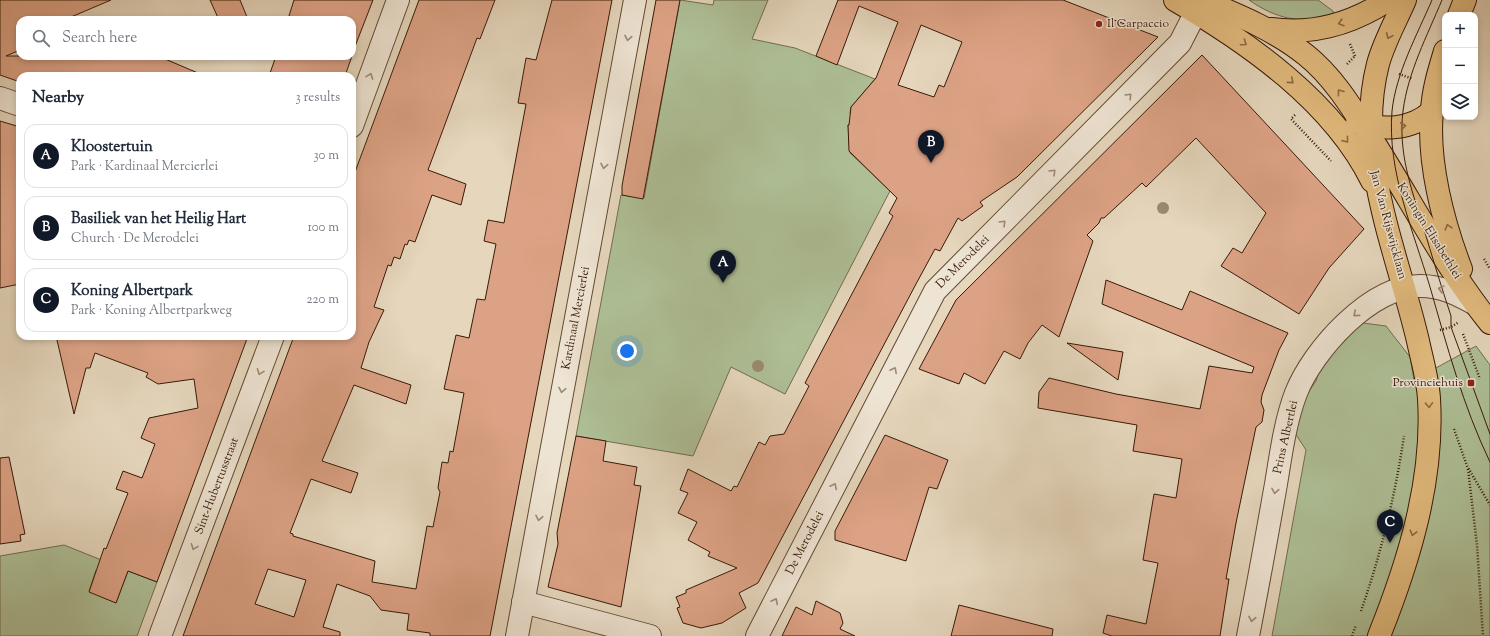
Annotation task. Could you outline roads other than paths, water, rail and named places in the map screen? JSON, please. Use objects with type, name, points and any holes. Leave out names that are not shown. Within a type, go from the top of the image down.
[{"type":"main road","points":[[1175,0],[1200,4],[1267,29],[1290,32],[1313,30],[1361,16],[1388,0]]},
{"type":"main road","name":"Jan Van Rijswijcklaan","points":[[1379,636],[1408,552],[1425,484],[1430,435],[1429,398],[1417,337],[1405,287],[1380,201],[1368,129],[1378,65],[1405,0]]},
{"type":"main road","points":[[1460,12],[1465,0]]},
{"type":"main road","points":[[1200,4],[1246,45],[1311,99],[1368,129],[1410,126],[1422,120],[1431,112]]},
{"type":"main road","name":"Koningin Elisabethlei","points":[[1267,29],[1290,43],[1321,69],[1368,129],[1431,236],[1481,312]]},
{"type":"main road","points":[[1442,61],[1434,88],[1431,112],[1433,151],[1440,199],[1456,256],[1481,312]]},
{"type":"main road","points":[[1311,99],[1353,149],[1364,166],[1380,201]]},
{"type":"street","points":[[356,115],[398,0]]},
{"type":"street","name":"Kardinaal Mercierlei","points":[[517,636],[635,0]]},
{"type":"street","name":"De Merodelei","points":[[757,636],[935,291],[1180,43],[1200,4]]},
{"type":"street","points":[[0,98],[16,104]]},
{"type":"street","name":"Prins Albertlei","points":[[1248,636],[1286,428],[1296,393],[1307,371],[1355,314],[1372,302],[1405,287],[1438,287],[1455,292],[1481,312]]},
{"type":"street","name":"Sint-Hubertusstraat","points":[[160,636],[271,340]]},
{"type":"street","points":[[523,602],[650,636]]},
{"type":"tram line","points":[[1432,0],[1402,68],[1394,97],[1392,111],[1393,156],[1397,178],[1409,222],[1456,376],[1480,441],[1490,462]]},
{"type":"tram line","points":[[1442,0],[1409,82],[1403,111],[1402,141],[1410,184],[1451,316],[1451,327],[1490,434]]},
{"type":"place","name":"Il Carpaccio","points":[[1099,24]]},
{"type":"place","name":"Basiliek van het Heilig Hart","points":[[931,163]]},
{"type":"place","name":"Kloostertuin","points":[[723,283]]},
{"type":"place","name":"Provinciehuis","points":[[1471,383]]},
{"type":"place","name":"Koning Albertpark","points":[[1390,543]]}]
